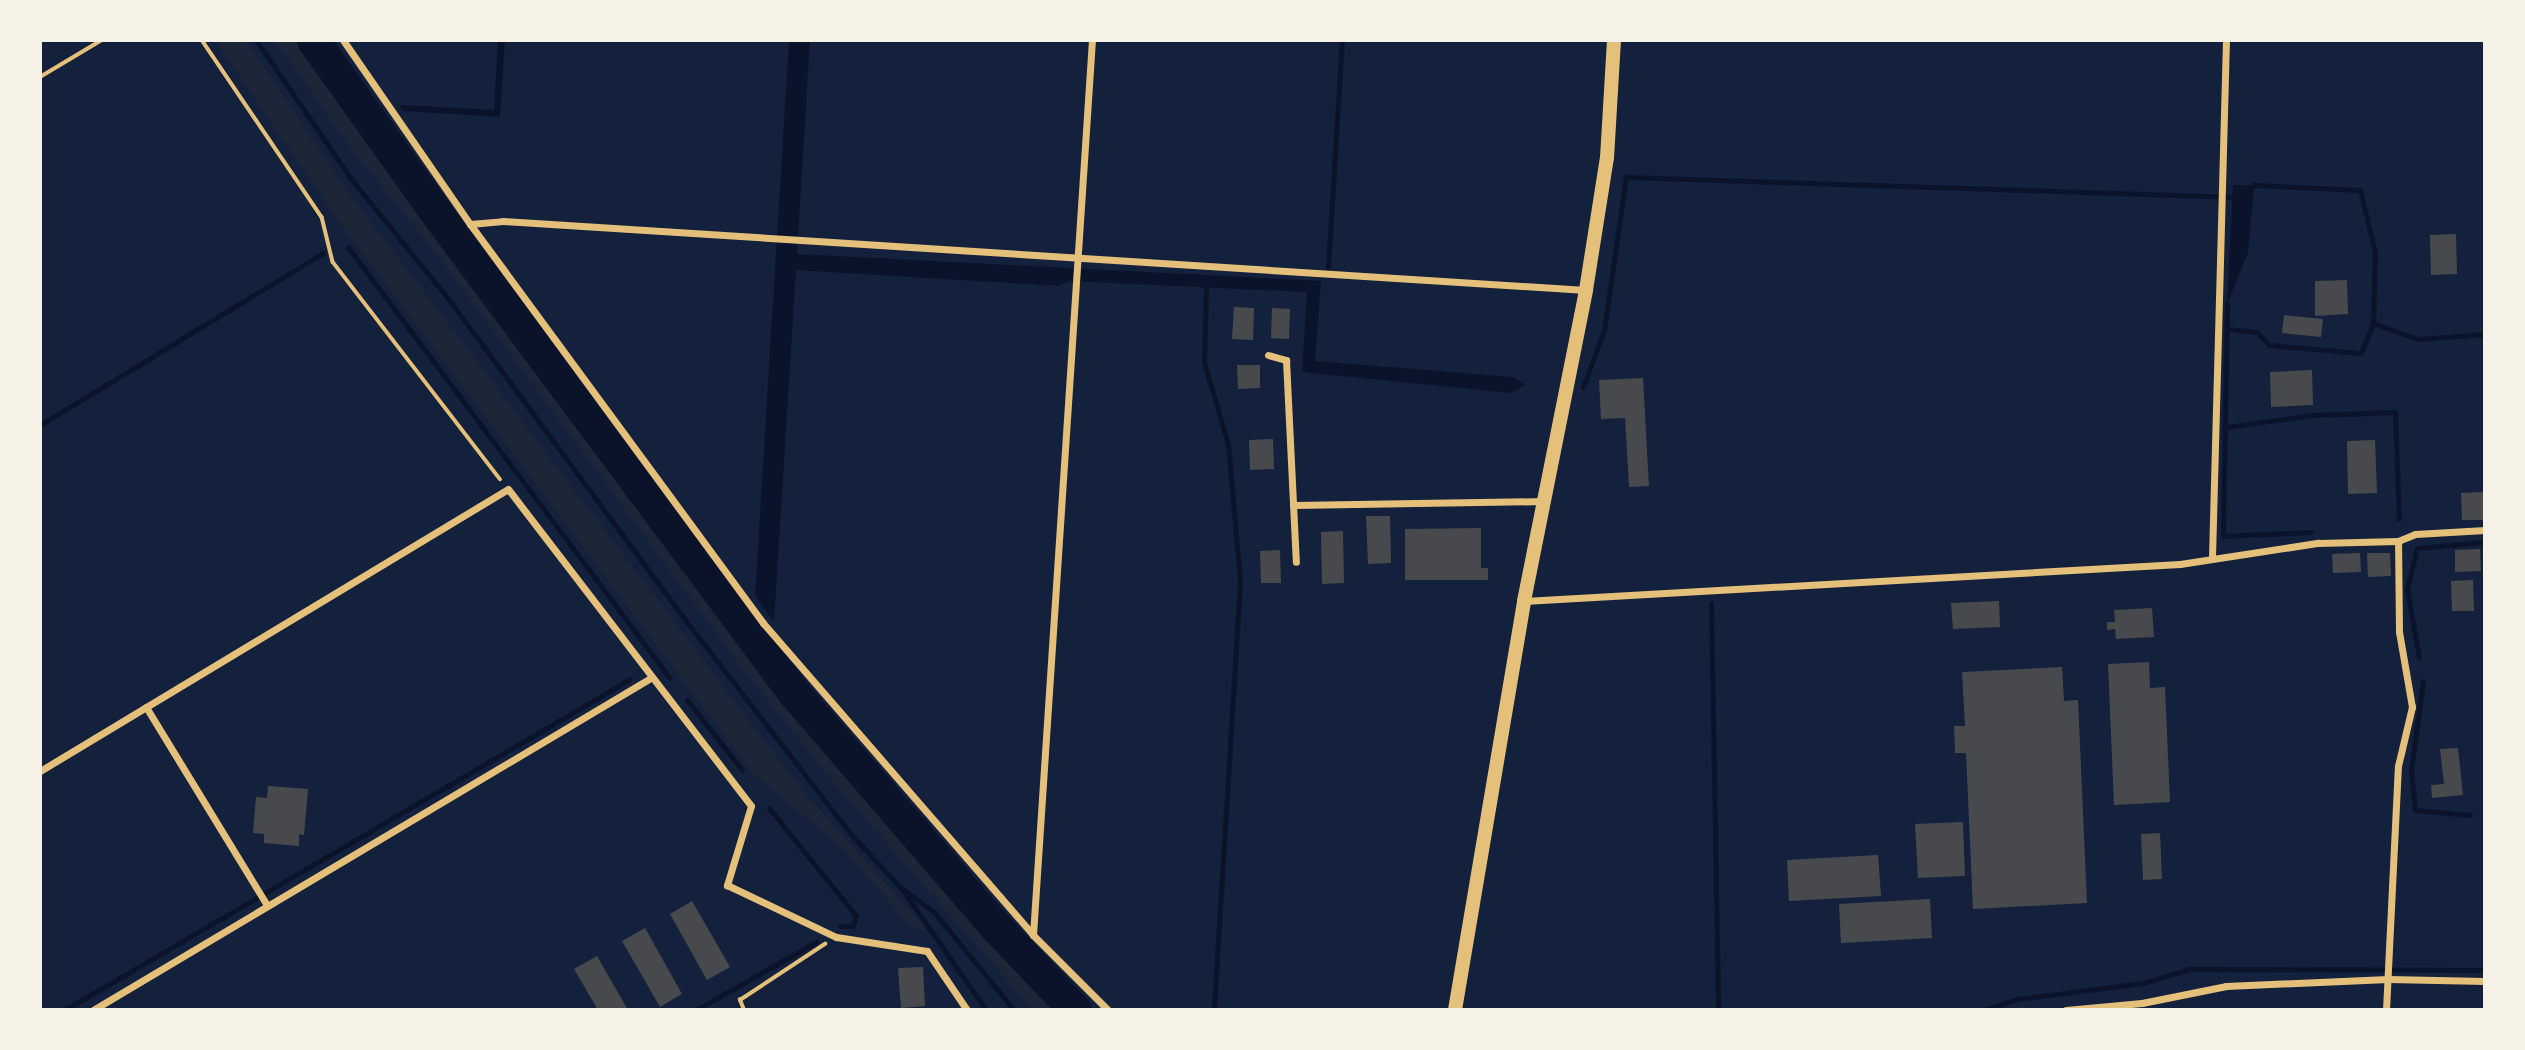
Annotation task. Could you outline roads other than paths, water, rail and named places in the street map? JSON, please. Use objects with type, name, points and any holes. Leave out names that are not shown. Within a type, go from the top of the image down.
[{"type":"main road","points":[[1455,1010],[1524,601],[1586,290],[1607,158],[1614,40]]},
{"type":"street","points":[[343,40],[470,224],[763,623],[1033,934],[1108,1010]]},
{"type":"street","points":[[1033,934],[1080,258],[1092,40]]},
{"type":"street","points":[[2212,557],[2219,205],[2226,40]]},
{"type":"street","points":[[470,224],[503,220],[1586,290]]},
{"type":"street","points":[[1268,355],[1286,359],[1296,562]]},
{"type":"street","points":[[40,771],[508,489],[649,679],[751,806],[727,885],[836,937],[927,951],[967,1010]]},
{"type":"street","points":[[1293,505],[1545,501]]},
{"type":"street","points":[[1524,601],[2180,564],[2212,557],[2318,543],[2398,541],[2415,534],[2485,530]]},
{"type":"street","points":[[2386,1010],[2398,766],[2412,707],[2399,632],[2398,541]]},
{"type":"street","points":[[93,1010],[649,679]]},
{"type":"street","points":[[146,706],[267,905]]},
{"type":"street","points":[[2066,1010],[2142,1003],[2226,986],[2388,979],[2485,981]]},
{"type":"waterway","points":[[256,40],[351,179],[447,297],[683,617],[849,832],[900,887],[934,912],[1014,1010]]},
{"type":"waterway","points":[[313,40],[440,218],[794,693],[996,927],[1075,1010]]},
{"type":"waterway","points":[[1328,267],[1342,40]]},
{"type":"waterway","points":[[1583,387],[1604,330],[1626,177],[2237,197]]},
{"type":"waterway","points":[[2250,188],[2254,185],[2360,190],[2375,252],[2373,323],[2418,339],[2485,334]]},
{"type":"waterway","points":[[348,247],[669,677]]},
{"type":"waterway","points":[[40,425],[323,253]]},
{"type":"waterway","points":[[1206,287],[1204,362],[1228,444],[1240,582],[1214,1010]]},
{"type":"waterway","points":[[2227,304],[2223,536],[2311,532]]},
{"type":"waterway","points":[[2229,329],[2257,332],[2269,345],[2361,353],[2373,323]]},
{"type":"waterway","points":[[2226,427],[2314,415],[2395,412],[2399,519]]},
{"type":"waterway","points":[[2419,658],[2407,589],[2417,548],[2485,542]]},
{"type":"waterway","points":[[1711,603],[1718,1010]]},
{"type":"waterway","points":[[65,1010],[630,679]]},
{"type":"waterway","points":[[2423,681],[2411,771],[2415,810],[2470,815]]},
{"type":"waterway","points":[[687,700],[742,770]]},
{"type":"waterway","points":[[769,808],[856,916],[853,926],[840,926]]},
{"type":"waterway","points":[[902,889],[986,1010]]},
{"type":"waterway","points":[[696,1010],[816,942]]},
{"type":"waterway","points":[[1984,1010],[2018,999],[2143,983],[2190,969],[2485,970]]}]
